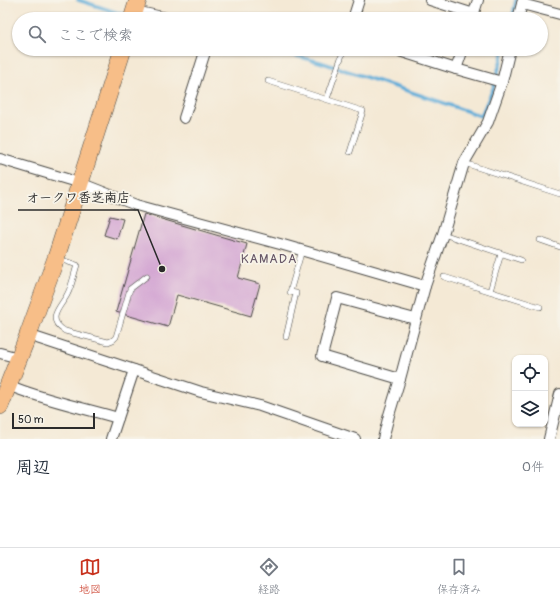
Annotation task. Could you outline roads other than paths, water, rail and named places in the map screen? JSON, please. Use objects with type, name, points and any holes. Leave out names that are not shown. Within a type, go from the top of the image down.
[{"type":"highway","points":[[0,406],[56,258],[120,56]]},
{"type":"street","points":[[355,12],[359,0]]},
{"type":"street","points":[[430,0],[460,12]]},
{"type":"street","points":[[474,12],[478,0]]},
{"type":"street","points":[[520,12],[522,2],[560,14]]},
{"type":"street","points":[[184,118],[204,56]]},
{"type":"street","points":[[415,56],[502,82]]},
{"type":"street","points":[[456,69],[461,56]]},
{"type":"street","points":[[383,439],[415,319],[443,234],[464,163],[488,122],[502,82],[508,56]]},
{"type":"street","points":[[0,159],[80,183],[136,205],[302,250],[425,286]]},
{"type":"street","points":[[400,378],[322,356],[337,298],[415,319]]},
{"type":"street","points":[[28,335],[201,392],[260,406],[355,439]]},
{"type":"street","points":[[0,353],[19,358]]},
{"type":"street","points":[[111,439],[134,370]]},
{"type":"street","points":[[8,384],[24,392],[118,418]]},
{"type":"street","points":[[549,439],[560,394]]},
{"type":"lane","points":[[327,99],[342,56]]},
{"type":"lane","points":[[268,81],[363,111],[350,152]]},
{"type":"lane","points":[[464,163],[560,194]]},
{"type":"lane","points":[[443,234],[521,260]]},
{"type":"lane","points":[[540,240],[560,247]]},
{"type":"lane","points":[[286,337],[296,293],[290,292],[302,250]]},
{"type":"lane","points":[[490,291],[501,254]]},
{"type":"lane","points":[[56,258],[77,265],[67,294],[59,306],[55,317],[56,323],[60,328],[65,330],[108,342],[116,337],[130,289],[146,276]]},
{"type":"lane","points":[[444,277],[540,307]]},
{"type":"waterway","points":[[78,0],[116,12]]},
{"type":"waterway","points":[[513,12],[516,0]]},
{"type":"waterway","points":[[296,56],[320,62],[481,116],[493,89],[502,56]]},
{"type":"place","name":"オークワ香芝南店","points":[[162,269]]},
{"type":"district","name":"KAMADA","points":[[269,259]]}]
